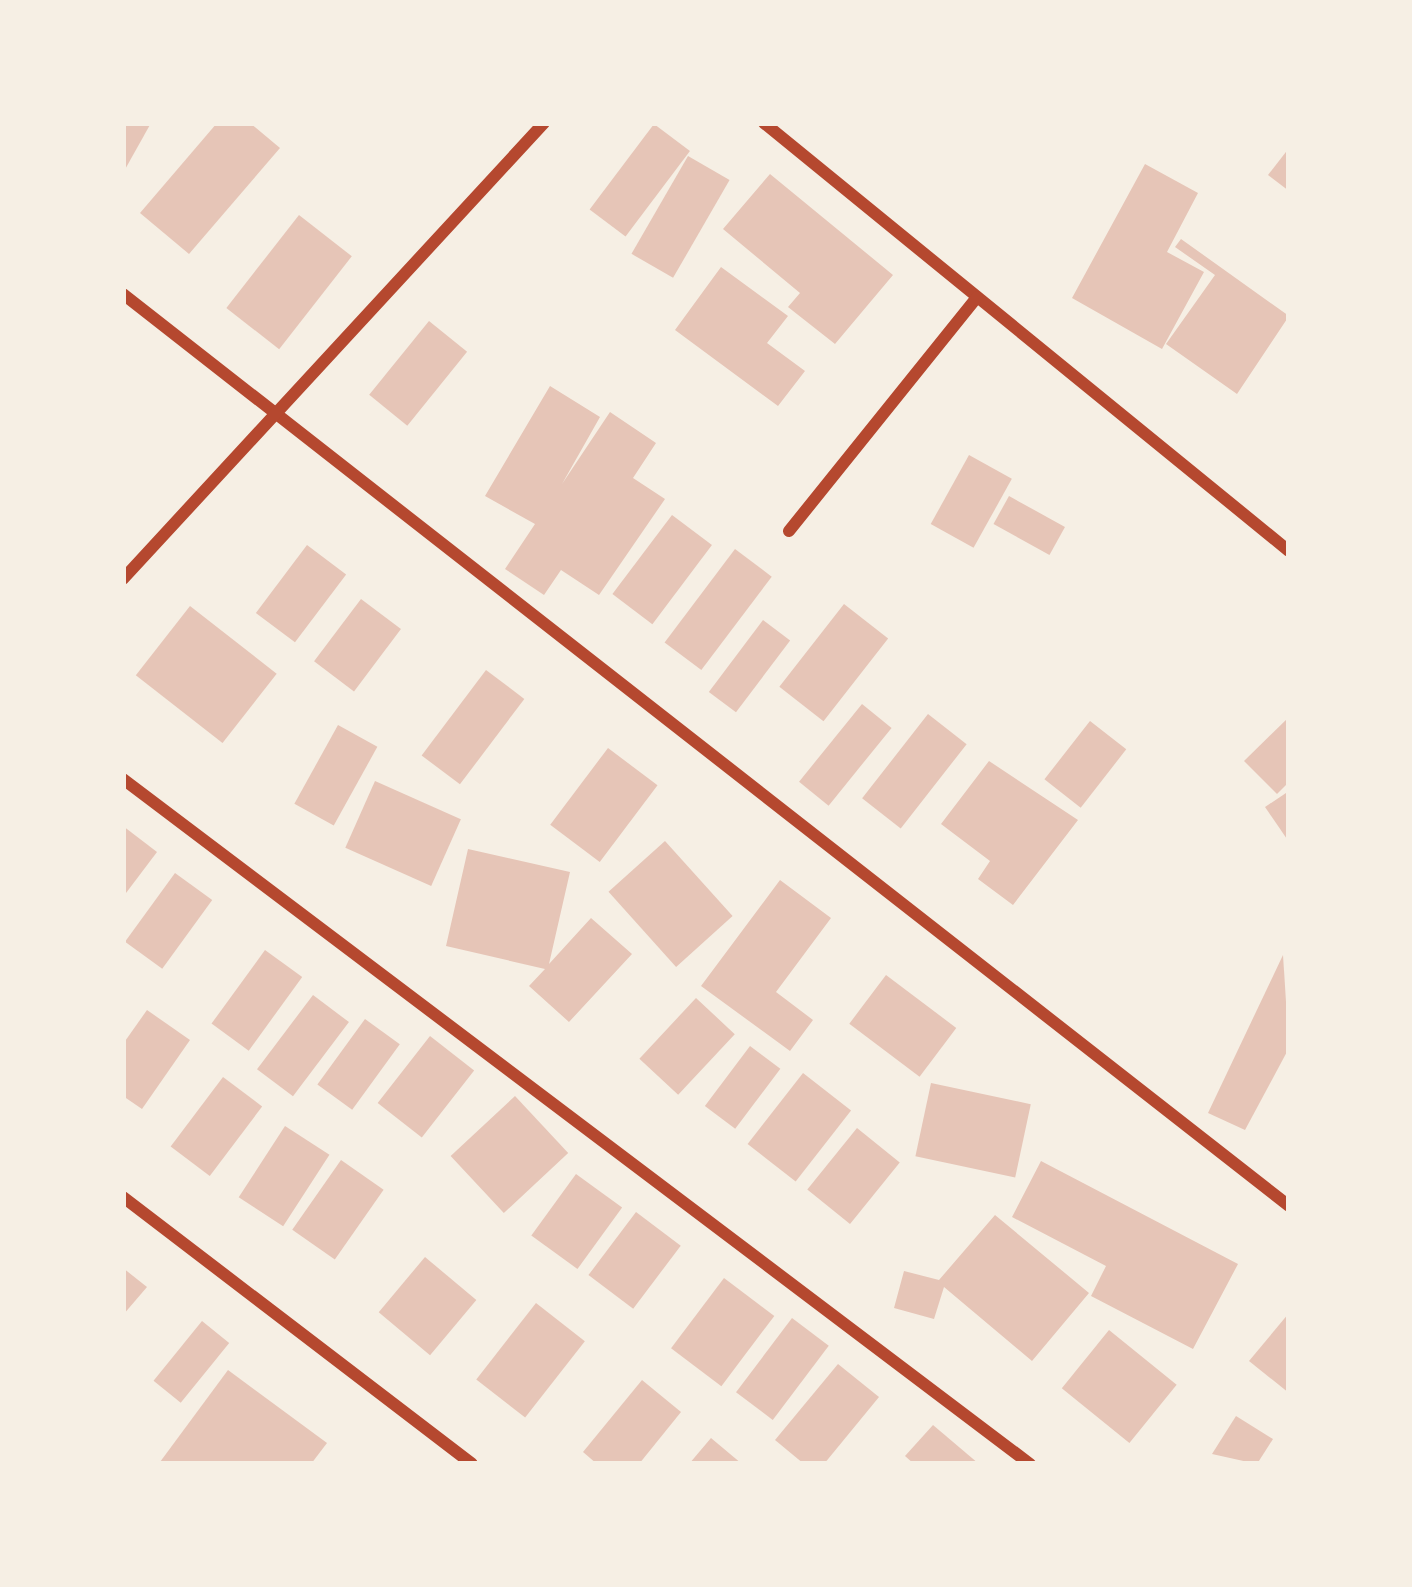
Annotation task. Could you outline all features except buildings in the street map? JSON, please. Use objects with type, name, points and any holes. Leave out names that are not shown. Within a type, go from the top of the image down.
[{"type":"street","points":[[123,579],[277,420],[544,123]]},
{"type":"street","points":[[764,123],[1289,551]]},
{"type":"street","points":[[123,294],[277,420],[1289,1206]]},
{"type":"street","points":[[789,531],[977,297]]},
{"type":"street","points":[[123,779],[1030,1464]]},
{"type":"street","points":[[123,1197],[472,1464]]}]
